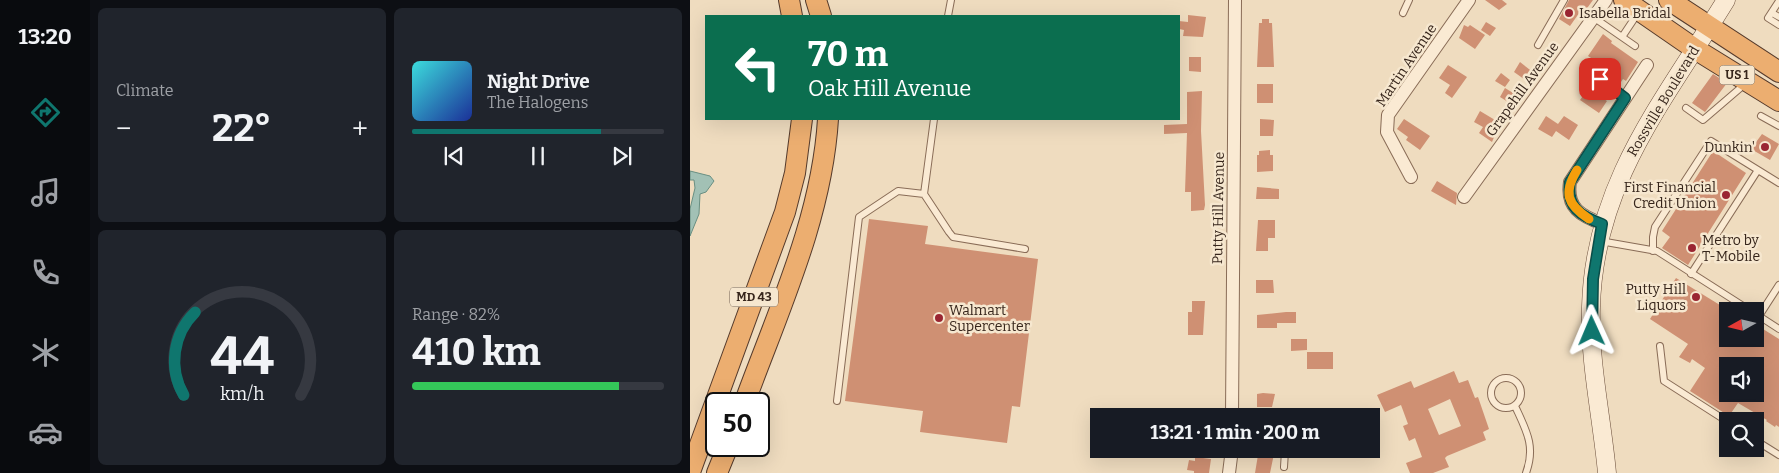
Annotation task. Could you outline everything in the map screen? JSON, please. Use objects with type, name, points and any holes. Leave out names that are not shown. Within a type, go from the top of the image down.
[{"type":"highway","points":[[789,0],[792,15]]},
{"type":"highway","points":[[794,0],[797,15]]},
{"type":"highway","points":[[816,0],[822,15]]},
{"type":"highway","points":[[821,0],[822,15]]},
{"type":"highway","name":"US 1","points":[[1673,1],[1779,72]]},
{"type":"highway","name":"US 1","points":[[1632,5],[1695,49],[1779,101]]},
{"type":"highway","name":"MD 43","points":[[690,472],[694,452],[785,212],[795,173],[802,120]]},
{"type":"highway","name":"MD 43","points":[[748,392],[813,208],[824,158],[828,120]]},
{"type":"highway","points":[[718,473],[724,457]]},
{"type":"main road","name":"Rossville Boulevard","points":[[1607,473],[1592,331],[1593,279],[1601,233],[1617,183],[1632,150],[1726,0]]},
{"type":"street","name":"Putty Hill Avenue","points":[[1234,408],[1235,0]]},
{"type":"street","name":"Martin Avenue","points":[[1411,177],[1386,132],[1388,115],[1469,0]]},
{"type":"street","name":"Grapehill Avenue","points":[[1464,197],[1606,0]]},
{"type":"street","points":[[1601,233],[1575,209],[1568,193],[1570,182],[1647,65]]},
{"type":"street","points":[[1230,473],[1231,458]]},
{"type":"lane","points":[[948,15],[951,0]]},
{"type":"lane","points":[[1403,13],[1409,0]]},
{"type":"lane","points":[[1538,45],[1564,0]]},
{"type":"lane","points":[[1779,2],[1768,18],[1779,25]]},
{"type":"lane","points":[[1622,37],[1632,5]]},
{"type":"lane","points":[[1772,13],[1779,17]]},
{"type":"lane","points":[[1593,17],[1635,46]]},
{"type":"lane","points":[[1588,69],[1625,98]]},
{"type":"lane","points":[[1686,108],[1703,120],[1748,81]]},
{"type":"lane","points":[[1761,116],[1779,126]]},
{"type":"lane","points":[[934,120],[924,194],[953,237],[1025,249]]},
{"type":"lane","points":[[1653,251],[1653,237],[1656,227],[1711,141],[1778,180]]},
{"type":"lane","points":[[1692,274],[1758,170]]},
{"type":"lane","points":[[837,401],[859,217],[898,191],[924,194]]},
{"type":"lane","points":[[1601,233],[1653,251],[1737,302]]},
{"type":"lane","points":[[1764,305],[1779,284]]},
{"type":"lane","points":[[1764,319],[1779,329]]},
{"type":"lane","points":[[1660,346],[1664,381],[1719,416]]},
{"type":"lane","points":[[1509,378],[1516,381],[1521,388],[1521,399],[1515,406],[1503,408],[1494,403],[1491,396],[1492,389],[1500,379],[1509,378]]},
{"type":"lane","points":[[1515,406],[1527,432],[1532,453],[1526,473]]},
{"type":"lane","points":[[1764,446],[1779,455]]},
{"type":"lane","points":[[1284,468],[1285,458]]},
{"type":"shaded area","points":[[690,171],[710,176],[714,181],[706,192],[700,194],[699,214],[690,236],[690,209],[695,188],[694,180],[690,180]]},
{"type":"building","points":[[1485,0],[1502,0],[1507,4],[1499,10]]},
{"type":"building","points":[[1569,0],[1593,0],[1585,11],[1582,9],[1570,26],[1559,19]]},
{"type":"building","points":[[1188,15],[1206,17],[1203,37],[1183,36],[1184,30],[1180,29],[1180,21],[1188,22]]},
{"type":"building","points":[[1262,19],[1269,19],[1269,23],[1272,23],[1274,67],[1257,67],[1259,23],[1262,23]]},
{"type":"building","points":[[1486,22],[1496,28],[1490,36],[1481,30]]},
{"type":"building","points":[[1464,25],[1468,27],[1470,25],[1485,35],[1475,49],[1459,38]]},
{"type":"building","points":[[1603,34],[1612,41],[1611,43],[1638,62],[1626,81],[1623,79],[1621,82],[1614,77],[1616,74],[1588,56]]},
{"type":"building","points":[[1189,57],[1201,57],[1201,72],[1189,71]]},
{"type":"building","points":[[1520,62],[1534,73],[1528,82],[1514,72]]},
{"type":"building","points":[[1448,65],[1467,77],[1452,98],[1445,93],[1450,85],[1439,78]]},
{"type":"building","points":[[1501,73],[1510,80],[1505,87],[1495,81]]},
{"type":"building","points":[[1713,74],[1727,83],[1705,112],[1692,103]]},
{"type":"building","points":[[1257,84],[1273,84],[1273,103],[1257,103]]},
{"type":"building","points":[[1505,88],[1518,96],[1513,105],[1500,97]]},
{"type":"building","points":[[1588,89],[1607,101],[1599,113],[1580,100]]},
{"type":"building","points":[[1202,91],[1201,131],[1205,205],[1204,210],[1191,211],[1191,192],[1185,192],[1187,133],[1164,134],[1164,125],[1187,124],[1187,92]]},
{"type":"building","points":[[1480,111],[1500,123],[1492,142],[1479,133],[1483,127],[1474,122]]},
{"type":"building","points":[[1546,116],[1558,124],[1564,116],[1578,125],[1569,140],[1556,131],[1552,137],[1538,129]]},
{"type":"building","points":[[1260,119],[1274,120],[1273,136],[1260,136]]},
{"type":"building","points":[[1404,119],[1430,136],[1420,150],[1406,140],[1408,137],[1397,129]]},
{"type":"building","name":"Dunkin'","points":[[1762,134],[1779,144],[1770,160],[1751,149]]},
{"type":"building","points":[[1270,150],[1270,155],[1273,155],[1273,171],[1257,172],[1257,155],[1259,155],[1259,151]]},
{"type":"building","points":[[1713,151],[1746,173],[1688,265],[1662,248],[1670,237],[1662,231]]},
{"type":"building","points":[[1437,181],[1457,193],[1456,205],[1431,191]]},
{"type":"building","points":[[1257,187],[1279,189],[1279,199],[1256,199]]},
{"type":"building","points":[[869,219],[928,226],[925,244],[1038,259],[1020,407],[1012,406],[1007,443],[920,432],[923,411],[845,401]]},
{"type":"building","points":[[1258,220],[1275,220],[1275,238],[1268,238],[1268,251],[1256,251]]},
{"type":"building","points":[[1676,278],[1719,304],[1719,348],[1764,348],[1764,330],[1779,339],[1779,427],[1776,425],[1775,427],[1766,421],[1764,412],[1753,412],[1738,403],[1732,412],[1723,412],[1690,391],[1705,368],[1692,359],[1690,363],[1679,357],[1688,344],[1650,319]]},
{"type":"building","points":[[1256,280],[1273,280],[1274,293],[1256,293]]},
{"type":"building","points":[[1192,301],[1205,301],[1203,335],[1188,335],[1188,312],[1192,312]]},
{"type":"building","points":[[1296,312],[1296,323],[1277,323],[1277,328],[1257,328],[1257,315]]},
{"type":"building","points":[[1291,339],[1307,339],[1307,350],[1291,351]]},
{"type":"building","points":[[1307,352],[1333,352],[1333,369],[1307,369]]},
{"type":"building","points":[[1454,371],[1459,383],[1468,380],[1475,398],[1478,397],[1489,429],[1483,432],[1486,440],[1447,456],[1445,458],[1449,467],[1433,473],[1410,473],[1406,463],[1422,457],[1415,438],[1409,441],[1403,426],[1408,424],[1401,405],[1385,412],[1377,395],[1411,381],[1414,388]],"holes":[[[1450,399],[1461,426],[1439,435],[1428,409]]]},
{"type":"building","points":[[1257,394],[1275,394],[1272,407],[1257,407]]},
{"type":"building","points":[[1195,458],[1211,459],[1209,473],[1194,473],[1194,471],[1187,470],[1189,460],[1195,461]]},
{"type":"building","points":[[1258,458],[1273,458],[1270,473],[1255,473]]},
{"type":"slow traffic","points":[[1577,170],[1570,182],[1568,193],[1575,209],[1589,219]]},
{"type":"place","name":"Isabella Bridal","points":[[1569,13]]},
{"type":"place","name":"Dunkin'","points":[[1765,147]]},
{"type":"place","name":"First Financial Credit Union","points":[[1726,195]]},
{"type":"place","name":"Metro by T-Mobile","points":[[1692,248]]},
{"type":"place","name":"Putty Hill Liquors","points":[[1696,297]]},
{"type":"place","name":"Walmart Supercenter","points":[[939,318]]},
{"type":"route","points":[[1592,331],[1593,279],[1602,224],[1588,219],[1575,209],[1568,193],[1570,182],[1583,160],[1625,98],[1600,79]]}]
